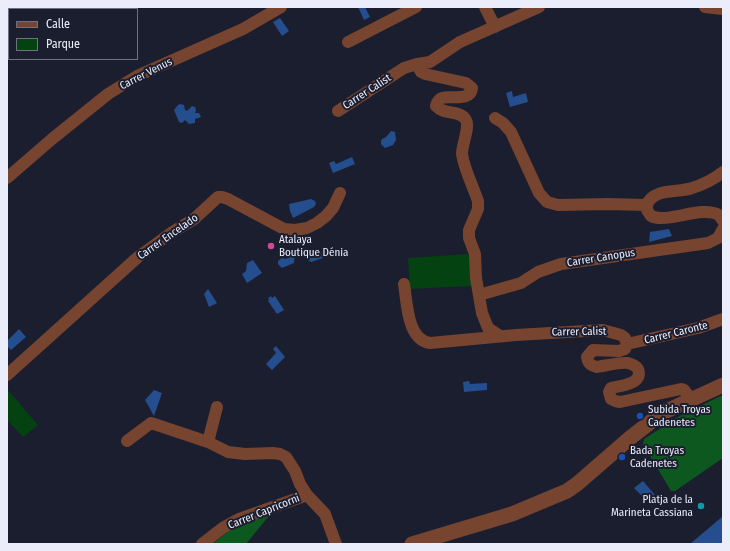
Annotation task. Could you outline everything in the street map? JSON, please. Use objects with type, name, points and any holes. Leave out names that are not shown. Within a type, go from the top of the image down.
[{"type":"street","name":"Carrer Venus","points":[[7,178],[52,138],[108,94],[137,76],[243,29],[282,7]]},
{"type":"street","points":[[348,42],[416,7]]},
{"type":"street","points":[[485,7],[495,27]]},
{"type":"street","name":"Carrer Calist","points":[[338,111],[404,68],[430,62],[460,42],[539,7]]},
{"type":"street","points":[[705,7],[723,9]]},
{"type":"street","points":[[417,64],[421,72],[425,74],[466,83],[472,88],[472,91],[465,96],[442,98],[436,106],[443,112],[459,114],[466,119],[468,124],[463,142],[462,153],[478,201],[478,209],[469,230],[469,238],[474,254],[476,278],[482,313],[488,328],[500,336]]},
{"type":"street","points":[[495,118],[503,123],[511,132],[539,193],[547,202],[558,205],[647,205]]},
{"type":"street","points":[[723,172],[692,188],[655,195],[648,201],[647,205],[647,210],[655,218],[712,212],[719,215],[723,221]]},
{"type":"street","name":"Carrer Encelado","points":[[7,375],[138,257],[171,233],[194,219],[218,197],[228,199],[284,229],[295,230],[312,225],[326,216],[333,208],[340,193]]},
{"type":"street","name":"Carrer Canopus","points":[[479,295],[521,283],[538,272],[561,264],[708,243],[718,238],[723,230]]},
{"type":"street","name":"Carrer Calist","points":[[404,284],[409,318],[413,329],[421,340],[425,342],[430,343],[500,336],[604,330],[621,335],[625,338],[627,344],[625,348],[619,351],[592,350],[587,357],[589,364],[597,367],[627,363],[637,368],[638,377],[627,385],[611,388],[609,392],[611,399],[620,402],[677,389],[684,390],[691,399]]},
{"type":"street","name":"Carrer Caronte","points":[[627,344],[698,328],[723,319]]},
{"type":"street","points":[[412,544],[512,514],[567,491],[586,477],[640,429],[662,413],[723,385]]},
{"type":"street","points":[[208,442],[217,407]]},
{"type":"street","name":"Carrer Capricorni","points":[[127,441],[151,423],[208,442],[228,452],[244,454],[273,453],[286,456],[295,471],[300,484],[325,514],[336,544]]},
{"type":"street","name":"Carrer Capricorni","points":[[202,544],[224,527],[240,519],[307,494]]},
{"type":"green space","points":[[470,254],[471,286],[410,289],[408,258]]},
{"type":"green space","points":[[7,389],[38,425],[23,437],[7,420]]},
{"type":"green space","points":[[723,395],[723,458],[675,491],[671,491],[643,444],[644,439],[683,414]]},
{"type":"green space","points":[[273,511],[246,544],[213,544],[231,529]]},
{"type":"water","points":[[358,7],[365,7],[370,17],[364,20]]},
{"type":"water","points":[[280,18],[289,31],[282,36],[273,22]]},
{"type":"water","points":[[512,91],[513,97],[526,93],[528,102],[510,107],[506,93]]},
{"type":"water","points":[[180,104],[184,105],[185,110],[187,111],[192,106],[195,107],[195,113],[199,113],[201,117],[195,119],[195,123],[189,124],[185,120],[182,123],[179,122],[174,110]]},
{"type":"water","points":[[391,131],[395,132],[396,140],[393,145],[385,148],[381,144],[381,141]]},
{"type":"water","points":[[352,157],[355,164],[333,173],[329,163],[334,161],[336,164]]},
{"type":"water","points":[[311,199],[315,201],[316,204],[314,207],[293,218],[289,204]]},
{"type":"water","points":[[669,229],[672,236],[649,242],[650,232]]},
{"type":"water","points":[[320,250],[326,257],[311,262],[303,257]]},
{"type":"water","points":[[292,252],[295,253],[294,263],[282,268],[278,264],[278,261],[282,258],[286,259],[292,255]]},
{"type":"water","points":[[253,260],[262,273],[247,283],[242,274],[246,271],[247,263]]},
{"type":"water","points":[[208,289],[217,303],[209,307],[204,294]]},
{"type":"water","points":[[271,296],[272,298],[275,296],[284,310],[277,314],[268,301],[268,298]]},
{"type":"water","points":[[19,329],[26,337],[11,350],[7,346],[7,341]]},
{"type":"water","points":[[276,346],[285,357],[272,370],[266,364],[276,353],[273,349]]},
{"type":"water","points":[[469,381],[470,384],[487,383],[487,390],[464,392],[463,382]]},
{"type":"water","points":[[154,390],[162,393],[154,416],[145,400]]},
{"type":"water","points":[[643,481],[655,495],[648,502],[634,488]]},
{"type":"water","points":[[723,516],[723,544],[690,544]]},
{"type":"place","name":"Atalaya Boutique Dénia","points":[[271,246]]},
{"type":"place","name":"Subida Troyas Cadenetes","points":[[640,416]]},
{"type":"place","name":"Bada Troyas Cadenetes","points":[[622,457]]},
{"type":"place","name":"Platja de la Marineta Cassiana","points":[[701,506]]}]
